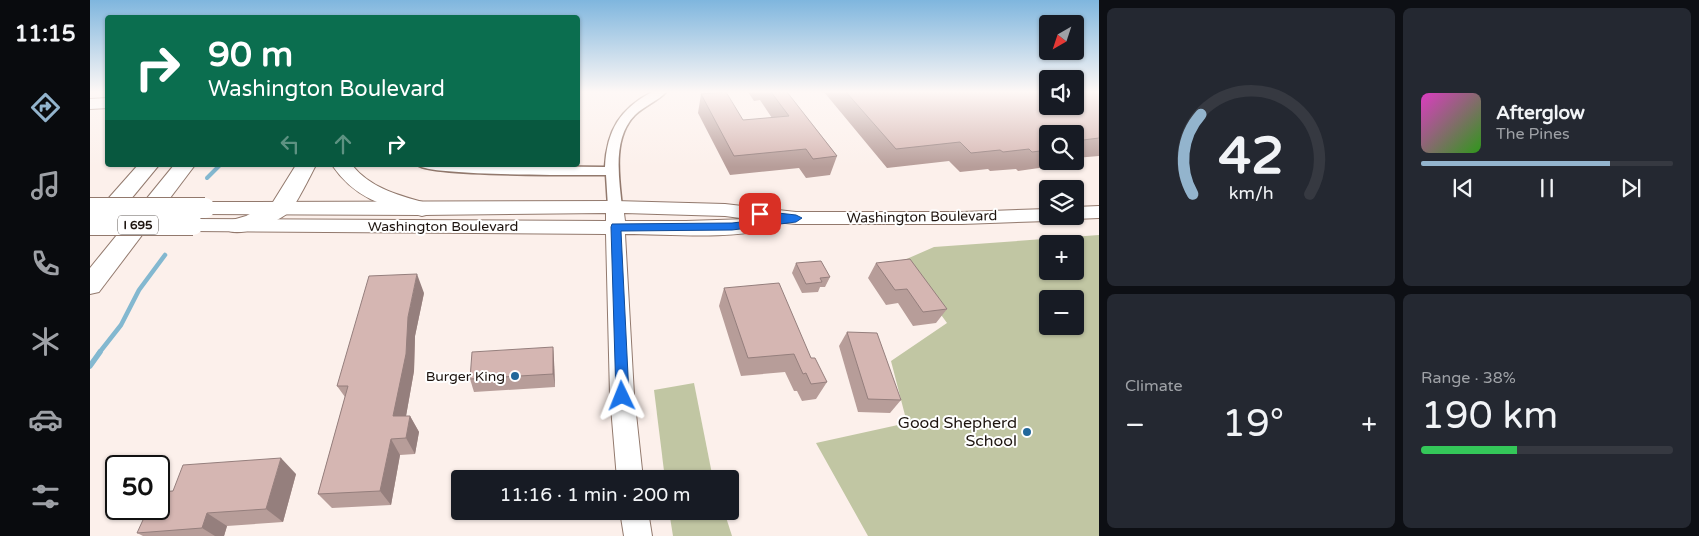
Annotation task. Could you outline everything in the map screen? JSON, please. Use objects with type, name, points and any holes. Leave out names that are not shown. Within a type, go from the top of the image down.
[{"type":"highway","points":[[100,209],[136,167]]},
{"type":"highway","name":"I 695","points":[[90,234],[100,209],[147,167]]},
{"type":"highway","name":"I 695","points":[[90,285],[183,167]]},
{"type":"highway","points":[[237,226],[254,221],[282,207],[305,167]]},
{"type":"highway","points":[[343,167],[349,176],[360,186],[376,195],[422,209]]},
{"type":"main road","name":"Washington Boulevard","points":[[100,209],[282,207],[422,209],[616,217],[732,227],[796,218],[962,218],[1039,215]]},
{"type":"main road","points":[[1084,213],[1099,212]]},
{"type":"main road","name":"Washington Boulevard","points":[[90,224],[237,226],[616,217]]},
{"type":"main road","points":[[616,217],[622,396],[629,470]]},
{"type":"main road","points":[[635,520],[638,536]]},
{"type":"street","points":[[616,217],[611,171],[612,144],[628,117]]},
{"type":"street","points":[[442,167],[611,171]]},
{"type":"green space","name":"Good Shepherd School","points":[[1099,235],[1099,536],[868,536],[816,443],[907,423],[891,361],[947,323],[902,261],[934,247],[1039,239],[1039,280],[1084,280],[1084,236]]},
{"type":"green space","points":[[694,383],[711,470],[664,470],[654,390]]},
{"type":"green space","points":[[670,520],[727,520],[732,536],[673,536]]},
{"type":"building","points":[[713,117],[741,117],[743,120],[807,117],[837,156],[813,159],[806,149],[734,156]]},
{"type":"building","points":[[868,117],[1099,117],[1099,138],[1084,140],[1084,125],[1039,125],[1039,151],[1032,152],[1029,149],[971,153],[960,142],[896,149]]},
{"type":"building","points":[[910,259],[947,309],[923,312],[907,289],[895,290],[876,263]]},
{"type":"building","points":[[821,261],[830,277],[820,278],[822,282],[806,284],[796,263]]},
{"type":"building","points":[[417,274],[408,317],[406,354],[393,416],[410,416],[406,438],[391,439],[380,491],[318,494],[348,386],[337,386],[369,276]]},
{"type":"building","points":[[779,283],[811,358],[815,358],[827,382],[811,384],[806,373],[803,374],[794,354],[748,358],[724,288]]},
{"type":"building","points":[[847,332],[877,333],[901,400],[868,399]]},
{"type":"building","points":[[553,347],[553,374],[470,379],[472,352]]},
{"type":"building","points":[[281,458],[266,509],[207,513],[202,528],[137,533],[143,520],[170,520],[170,491],[173,491],[183,465]]},
{"type":"waterway","points":[[207,178],[218,167]]},
{"type":"waterway","points":[[99,353],[121,325],[139,290],[165,255]]},
{"type":"waterway","points":[[90,366],[100,352]]},
{"type":"place","name":"Burger King","points":[[515,376]]},
{"type":"place","name":"Good Shepherd School","points":[[1027,432]]},
{"type":"route","points":[[622,396],[616,227],[732,227],[796,218],[760,214]]}]
